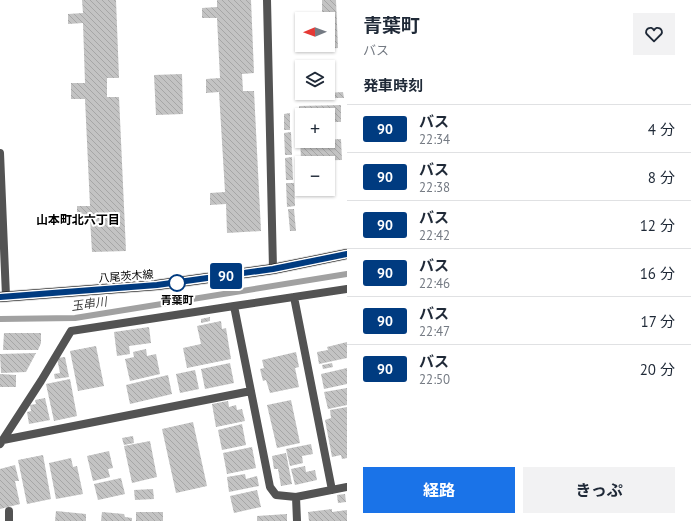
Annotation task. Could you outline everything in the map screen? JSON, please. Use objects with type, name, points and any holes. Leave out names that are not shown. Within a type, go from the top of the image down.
[{"type":"main road","name":"八尾茨木線","points":[[3,296],[157,285],[273,269],[347,254]]},
{"type":"street","points":[[267,0],[273,269]]},
{"type":"street","points":[[0,153],[3,296]]},
{"type":"street","points":[[1,442],[41,381],[71,331],[347,289]]},
{"type":"street","points":[[294,297],[332,490]]},
{"type":"street","points":[[234,306],[270,487],[276,495],[296,497],[347,487]]},
{"type":"street","points":[[1,442],[251,391]]},
{"type":"street","points":[[296,497],[297,521]]},
{"type":"street","points":[[9,511],[9,521]]},
{"type":"building","points":[[82,0],[116,0],[119,78],[107,78],[107,97],[119,97],[126,251],[92,252],[90,219],[77,220],[77,206],[90,206],[85,99],[71,99],[71,83],[85,83],[83,23],[68,24],[68,14],[83,13]]},
{"type":"building","points":[[217,0],[251,0],[254,73],[242,74],[243,91],[254,91],[261,231],[227,233],[226,204],[210,205],[210,193],[225,192],[219,92],[206,93],[206,79],[220,78],[217,18],[202,18],[202,8],[217,7]]},
{"type":"building","points":[[322,0],[336,0],[338,48],[335,48],[335,12],[322,12]]},
{"type":"building","points":[[182,74],[183,114],[156,115],[154,75]]},
{"type":"building","points":[[335,92],[343,92],[344,98],[335,98]]},
{"type":"building","points":[[341,105],[341,122],[335,122],[335,108],[299,108],[299,106]]},
{"type":"building","points":[[290,113],[290,130],[284,130],[284,114]]},
{"type":"building","points":[[291,132],[292,155],[285,155],[284,133]]},
{"type":"building","points":[[335,139],[341,139],[342,160],[335,160],[335,156],[301,156],[301,148],[335,148]]},
{"type":"building","points":[[292,157],[293,180],[286,180],[285,158]]},
{"type":"building","points":[[286,183],[294,183],[295,206],[287,207]]},
{"type":"building","points":[[288,209],[294,209],[296,231],[290,231]]},
{"type":"building","points":[[210,317],[210,321],[201,323],[201,319]]},
{"type":"building","points":[[221,321],[222,329],[226,328],[231,359],[187,368],[183,348],[201,344],[197,326]]},
{"type":"building","points":[[149,327],[151,343],[129,346],[130,354],[117,356],[114,332]]},
{"type":"building","points":[[4,333],[41,333],[41,343],[38,350],[3,350]]},
{"type":"building","points":[[347,342],[347,358],[319,364],[317,352],[328,350],[327,347]]},
{"type":"building","points":[[96,346],[104,386],[78,391],[70,351]]},
{"type":"building","points":[[146,349],[147,356],[156,354],[160,374],[130,381],[125,359],[134,357],[133,352]]},
{"type":"building","points":[[296,352],[299,367],[295,368],[299,387],[270,393],[266,380],[263,381],[260,369],[264,368],[262,360]]},
{"type":"building","points":[[36,353],[26,372],[1,373],[0,354]]},
{"type":"building","points":[[65,357],[69,377],[55,379],[54,374],[60,373],[57,358]]},
{"type":"building","points":[[230,363],[234,383],[205,389],[201,369]]},
{"type":"building","points":[[332,363],[333,367],[323,369],[322,365]]},
{"type":"building","points":[[347,368],[347,384],[324,389],[321,374]]},
{"type":"building","points":[[195,370],[199,389],[180,393],[176,374]]},
{"type":"building","points":[[0,374],[16,375],[16,387],[0,387]]},
{"type":"building","points":[[168,375],[172,394],[130,404],[126,385]]},
{"type":"building","points":[[70,379],[77,416],[54,421],[46,384]]},
{"type":"building","points":[[347,388],[347,405],[328,409],[324,392]]},
{"type":"building","points":[[45,398],[50,420],[29,424],[27,412],[31,411],[30,405],[36,404],[35,400]]},
{"type":"building","points":[[291,400],[300,443],[277,448],[267,405]]},
{"type":"building","points":[[228,401],[229,407],[236,405],[237,410],[242,409],[245,421],[216,427],[212,404]]},
{"type":"building","points":[[347,407],[347,458],[342,459],[341,455],[332,457],[325,420],[331,418],[330,410]]},
{"type":"building","points":[[193,422],[207,486],[176,493],[162,429]]},
{"type":"building","points":[[242,424],[246,445],[222,450],[218,430]]},
{"type":"building","points":[[133,436],[134,443],[124,445],[122,438]]},
{"type":"building","points":[[150,441],[157,477],[132,483],[124,446]]},
{"type":"building","points":[[311,444],[313,454],[302,456],[303,463],[290,466],[286,449]]},
{"type":"building","points":[[252,447],[256,468],[227,474],[223,453]]},
{"type":"building","points":[[109,451],[113,468],[108,469],[110,477],[93,481],[87,456]]},
{"type":"building","points":[[286,453],[292,484],[281,486],[278,469],[274,469],[272,456]]},
{"type":"building","points":[[43,455],[51,499],[27,504],[18,460]]},
{"type":"building","points":[[71,458],[73,467],[77,466],[83,494],[56,499],[49,463]]},
{"type":"building","points":[[15,465],[19,481],[15,481],[20,504],[0,509],[0,469]]},
{"type":"building","points":[[305,466],[306,472],[315,470],[317,480],[295,485],[291,469]]},
{"type":"building","points":[[245,474],[246,479],[257,476],[259,486],[229,492],[227,477]]},
{"type":"building","points":[[121,478],[125,494],[98,500],[94,484]]},
{"type":"building","points":[[153,489],[154,499],[135,500],[134,490]]},
{"type":"building","points":[[257,490],[261,507],[234,513],[230,496]]},
{"type":"building","points":[[345,494],[346,502],[338,503],[337,495]]},
{"type":"building","points":[[332,509],[332,512],[347,510],[347,521],[309,521],[308,512]]},
{"type":"building","points":[[56,511],[86,514],[86,521],[55,521]]},
{"type":"building","points":[[102,512],[124,514],[125,517],[132,518],[132,521],[101,521]]},
{"type":"building","points":[[136,512],[163,512],[163,521],[136,521]]},
{"type":"building","points":[[287,514],[287,521],[257,521],[257,516]]},
{"type":"waterway","name":"玉串川","points":[[0,319],[75,318],[347,274]]},
{"type":"bus line","name":"90","points":[[0,297],[157,285],[273,269],[347,254]]},
{"type":"place","name":"青葉町","points":[[177,283]]},
{"type":"district","name":"山本町北六丁目","points":[[78,220]]}]
